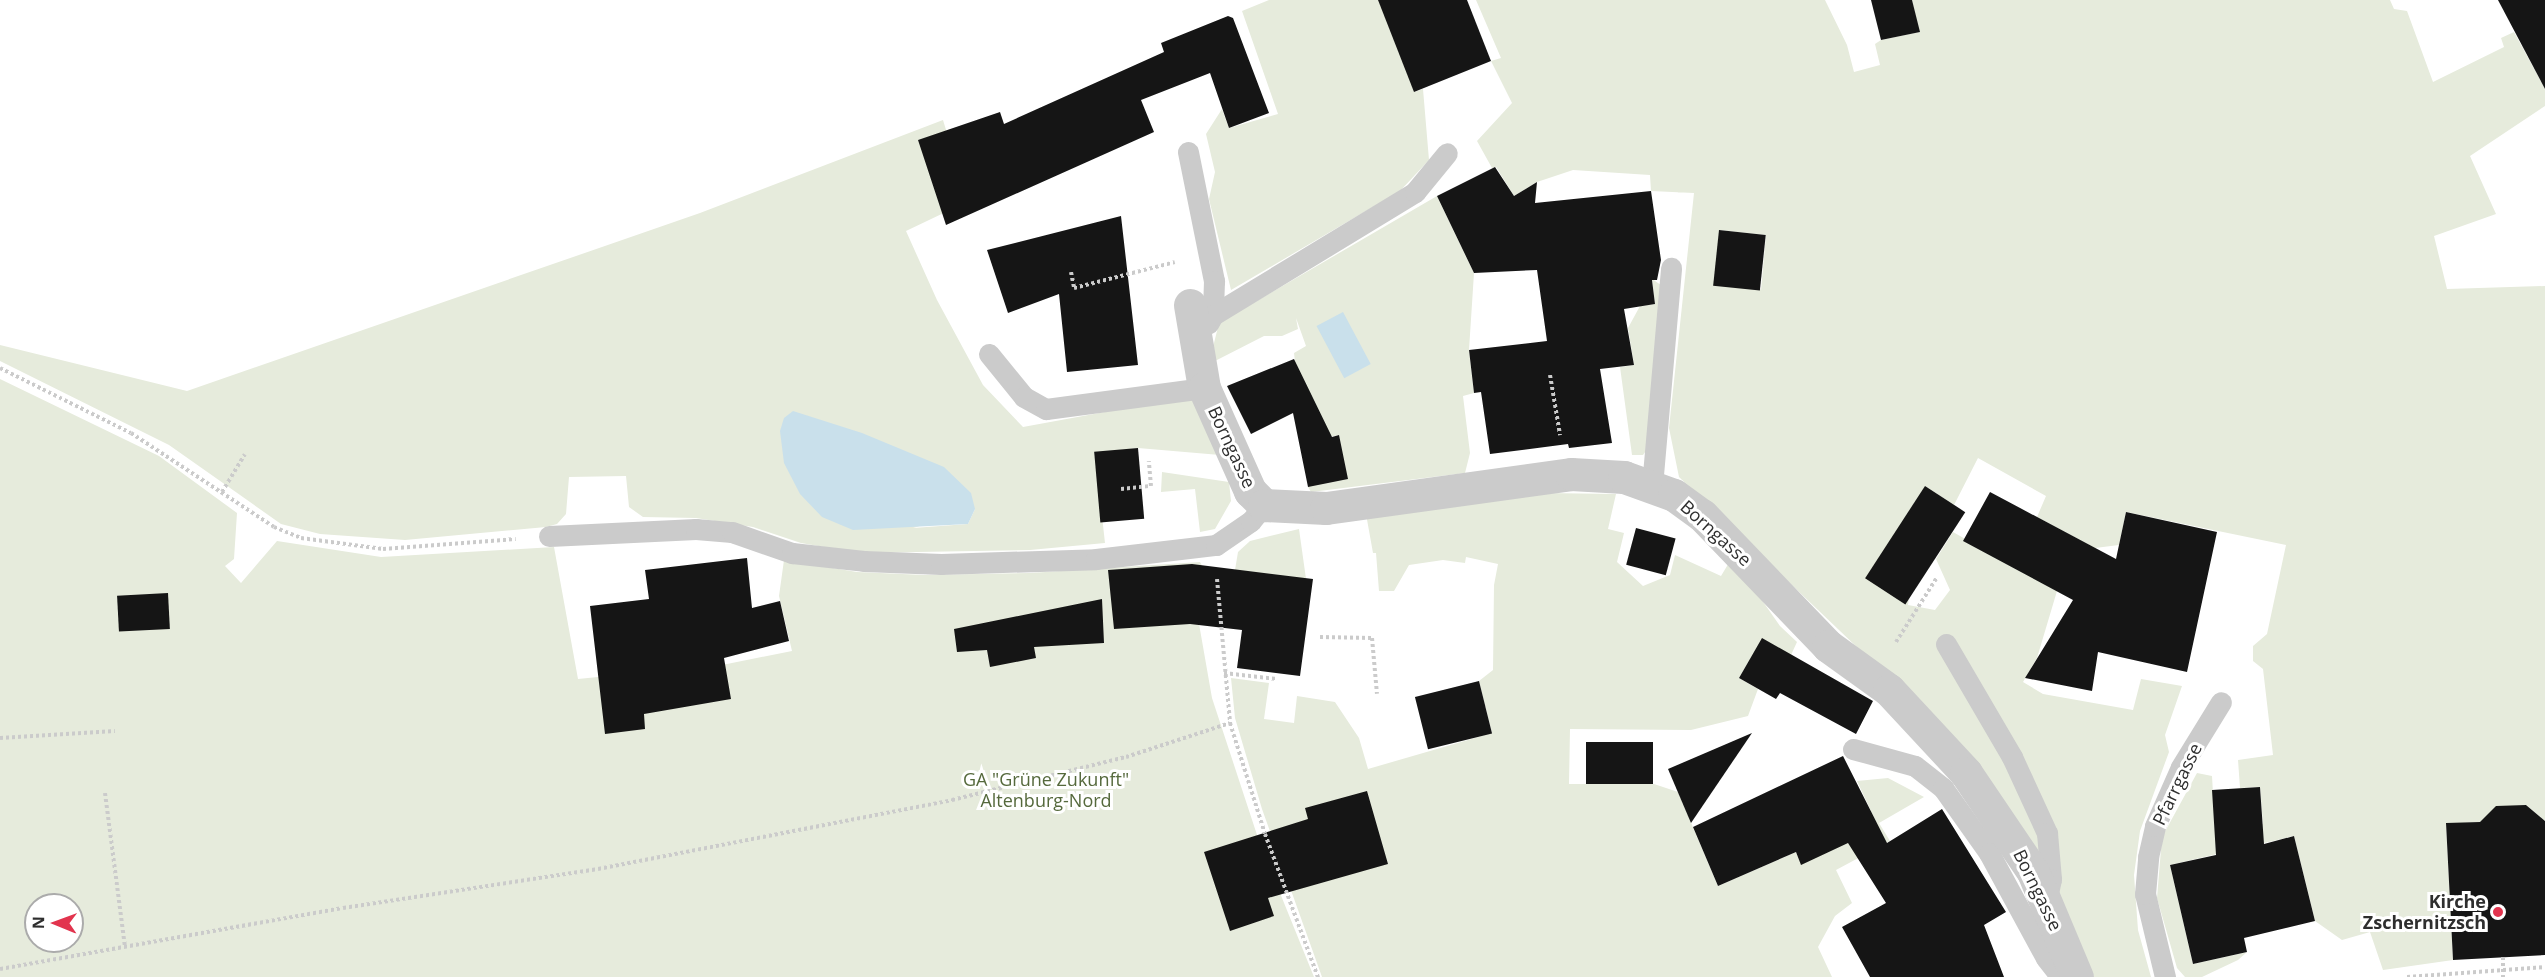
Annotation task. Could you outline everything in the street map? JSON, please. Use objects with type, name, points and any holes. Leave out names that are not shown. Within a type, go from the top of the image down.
[{"type":"street","name":"Borngasse","points":[[1202,310],[1196,342],[1204,388],[1250,491],[1264,505],[1326,507],[1563,475],[1624,477],[1652,486],[1702,514],[1828,646],[1889,690],[1928,730],[2003,823],[2046,902],[2077,977]]},
{"type":"lane","points":[[1188,152],[1214,281],[1202,310]]},
{"type":"lane","points":[[1202,310],[1415,192],[1447,153]]},
{"type":"lane","points":[[1652,486],[1671,268]]},
{"type":"lane","points":[[989,354],[1024,397],[1046,409],[1204,388]]},
{"type":"lane","points":[[549,536],[696,529],[732,532],[792,553],[941,564],[1096,559],[1216,545],[1251,521],[1264,505]]},
{"type":"lane","points":[[1946,644],[2012,757],[2047,833],[2050,879],[2046,902]]},
{"type":"lane","name":"Pfarrgasse","points":[[2165,977],[2145,894],[2148,857],[2155,826],[2181,767],[2222,702]]},
{"type":"lane","points":[[1853,749],[1915,766],[1943,788],[1989,853],[2046,958],[2061,977]]},
{"type":"path","points":[[1071,272],[1074,288],[1182,260]]},
{"type":"path","points":[[0,368],[131,434],[274,527],[301,538],[350,547],[416,548],[549,536]]},
{"type":"path","points":[[1550,375],[1563,475]]},
{"type":"path","points":[[222,492],[245,454]]},
{"type":"path","points":[[1121,489],[1151,486],[1149,461]]},
{"type":"path","points":[[1216,545],[1224,673],[1230,723],[1265,834],[1318,977]]},
{"type":"path","points":[[1896,641],[1936,579]]},
{"type":"path","points":[[1320,637],[1372,638],[1377,694]]},
{"type":"path","points":[[1224,673],[1277,679]]},
{"type":"path","points":[[0,969],[343,908],[598,869],[952,800],[1126,757],[1230,723]]},
{"type":"path","points":[[0,738],[115,731]]},
{"type":"path","points":[[105,793],[125,947]]},
{"type":"path","points":[[2503,957],[2504,977]]},
{"type":"path","points":[[2407,977],[2545,966]]},
{"type":"green space","points":[[1269,0],[1449,0],[1414,92],[1423,89],[1429,160],[1400,191],[1231,290],[1209,199],[1215,172],[1206,134],[1222,109],[1229,128],[1278,114],[1242,11]]},
{"type":"green space","points":[[1476,0],[1825,0],[1847,45],[1854,72],[1880,65],[1875,44],[1881,40],[1919,32],[1912,0],[2390,0],[2394,9],[2407,11],[2433,82],[2504,47],[2501,38],[2514,32],[2545,89],[2545,106],[2470,156],[2496,214],[2434,236],[2447,289],[2545,286],[2545,821],[2526,805],[2480,822],[2446,824],[2453,960],[2383,970],[2370,932],[2342,940],[2315,921],[2294,836],[2170,865],[2193,964],[2247,952],[2238,960],[2202,977],[2185,977],[2177,968],[2157,898],[2162,837],[2197,773],[2212,776],[2215,828],[2263,824],[2260,787],[2240,788],[2238,760],[2273,755],[2263,669],[2253,661],[2253,646],[2267,634],[2286,545],[2126,512],[2119,545],[2095,548],[2037,517],[2046,496],[1978,458],[1954,505],[1925,486],[1908,605],[1935,610],[1950,590],[1936,559],[1953,532],[2057,591],[2037,658],[2023,682],[2043,694],[2133,710],[2141,679],[2182,686],[2165,735],[2169,752],[2140,831],[2134,875],[2138,930],[2151,977],[2094,977],[2044,866],[1884,673],[1679,477],[1669,428],[1694,193],[1651,191],[1650,175],[1573,170],[1537,182],[1514,196],[1496,167],[1492,168],[1477,141],[1512,103],[1491,61],[1501,58]],"holes":[[[1719,230],[1766,235],[1761,290]]]},
{"type":"green space","points":[[943,120],[960,176],[973,199],[906,231],[937,300],[983,385],[1023,427],[1192,396],[1220,455],[1138,448],[1095,453],[1105,543],[1030,550],[859,553],[801,543],[753,527],[696,518],[643,517],[629,507],[626,476],[569,477],[566,514],[557,524],[546,527],[405,540],[320,534],[281,524],[169,445],[0,361],[0,345],[187,391],[700,213]],"holes":[[[975,509],[968,524],[913,528]]]},
{"type":"green space","points":[[1437,196],[1474,273],[1469,350],[1474,393],[1463,396],[1470,453],[1465,473],[1311,492],[1308,487],[1339,435],[1304,442],[1294,353],[1306,346],[1296,318],[1298,329],[1282,336],[1264,336],[1215,361],[1213,347],[1219,323]]},
{"type":"green space","points":[[1652,279],[1661,285],[1648,448],[1643,455],[1632,455],[1620,367],[1634,365],[1628,328],[1640,306],[1655,304]]},
{"type":"green space","name":"GA \"Grüne Zukunft\" Altenburg-Nord","points":[[0,379],[159,456],[237,513],[234,559],[225,566],[241,583],[277,541],[381,557],[554,547],[578,679],[727,664],[792,651],[779,596],[784,560],[857,572],[924,575],[1030,573],[1200,562],[1206,573],[1191,578],[1212,698],[1259,841],[1314,977],[0,977]]},
{"type":"green space","points":[[1162,472],[1229,482],[1231,501],[1215,529],[1200,532],[1195,489],[1161,492]]},
{"type":"green space","points":[[1544,493],[1616,494],[1608,529],[1624,533],[1617,562],[1643,586],[1670,575],[1675,555],[1721,576],[1730,561],[1745,576],[1780,626],[1797,642],[1791,655],[1762,639],[1739,678],[1758,689],[1748,716],[1691,730],[1570,729],[1569,784],[1654,784],[1678,792],[1718,886],[1796,852],[1801,864],[1834,829],[1871,811],[1857,781],[1888,778],[1924,797],[1879,823],[1890,841],[1836,870],[1852,903],[1835,916],[1818,947],[1832,977],[1322,977],[1262,809],[1235,718],[1231,678],[1269,683],[1264,719],[1294,723],[1297,696],[1335,702],[1359,738],[1368,769],[1492,733],[1479,681],[1493,670],[1494,585],[1498,564],[1466,557],[1465,563],[1443,560],[1409,565],[1394,591],[1379,591],[1376,553],[1373,553],[1366,514]]},
{"type":"green space","points":[[1299,529],[1307,586],[1235,570],[1238,552],[1250,541]]},
{"type":"water","points":[[1343,312],[1371,364],[1344,378],[1317,326]]},
{"type":"water","points":[[793,411],[862,433],[944,467],[971,493],[975,509],[968,524],[853,530],[822,517],[800,494],[784,463],[780,431],[784,418]]},
{"type":"building","points":[[1378,0],[1467,0],[1491,61],[1414,92]]},
{"type":"building","points":[[1871,0],[1912,0],[1920,32],[1881,40]]},
{"type":"building","points":[[2498,0],[2545,0],[2545,89]]},
{"type":"building","points":[[1228,16],[1233,18],[1269,113],[1229,128],[1210,73],[1141,100],[1154,132],[946,225],[918,140],[1000,112],[1004,124],[1164,52],[1161,43]]},
{"type":"building","points":[[1495,167],[1514,196],[1537,182],[1535,203],[1651,191],[1661,260],[1657,280],[1652,280],[1655,304],[1624,309],[1634,365],[1600,369],[1612,443],[1569,448],[1568,444],[1490,454],[1481,392],[1474,393],[1469,350],[1547,341],[1537,270],[1474,273],[1437,196]]},
{"type":"building","points":[[1121,216],[1138,365],[1067,372],[1059,294],[1008,313],[987,250]]},
{"type":"building","points":[[1719,230],[1766,235],[1760,291],[1713,286]]},
{"type":"building","points":[[1294,359],[1332,437],[1339,435],[1348,479],[1308,487],[1293,413],[1251,434],[1227,386]]},
{"type":"building","points":[[1138,448],[1144,519],[1100,523],[1094,452]]},
{"type":"building","points":[[1925,486],[1965,512],[1905,604],[1865,578]]},
{"type":"building","points":[[1990,492],[2116,559],[2126,512],[2217,532],[2187,672],[2098,652],[2092,691],[2025,678],[2073,600],[1963,541]]},
{"type":"building","points":[[1636,528],[1676,539],[1666,575],[1626,565]]},
{"type":"building","points":[[747,558],[752,608],[780,601],[789,641],[724,658],[731,699],[644,714],[645,729],[605,734],[590,606],[649,599],[645,570]]},
{"type":"building","points":[[1192,564],[1313,579],[1300,676],[1237,668],[1242,630],[1190,624],[1114,629],[1108,570]]},
{"type":"building","points":[[168,593],[170,629],[119,632],[117,596]]},
{"type":"building","points":[[1102,599],[1104,643],[1034,647],[1036,658],[990,667],[987,650],[957,652],[954,629]]},
{"type":"building","points":[[1762,638],[1873,701],[1856,734],[1780,693],[1776,699],[1739,678]]},
{"type":"building","points":[[1479,681],[1492,733],[1428,749],[1415,697]]},
{"type":"building","points":[[1752,733],[1691,823],[1668,769]]},
{"type":"building","points":[[1586,742],[1653,742],[1653,784],[1586,784]]},
{"type":"building","points":[[1843,756],[1887,843],[1942,809],[2006,912],[1984,925],[2004,977],[1870,977],[1842,927],[1886,903],[1848,843],[1801,865],[1796,852],[1718,886],[1693,827]]},
{"type":"building","points":[[2260,787],[2264,844],[2294,836],[2315,921],[2244,938],[2247,952],[2193,964],[2170,865],[2216,855],[2212,790]]},
{"type":"building","points":[[1367,791],[1388,864],[1268,898],[1274,916],[1230,931],[1204,852],[1308,819],[1305,808]]},
{"type":"building","name":"Kirche Zschernitzsch","points":[[2526,805],[2545,821],[2545,955],[2453,960],[2446,823],[2480,822],[2496,806]]},
{"type":"place","name":"Kirche Zschernitzsch","points":[[2498,912]]}]
